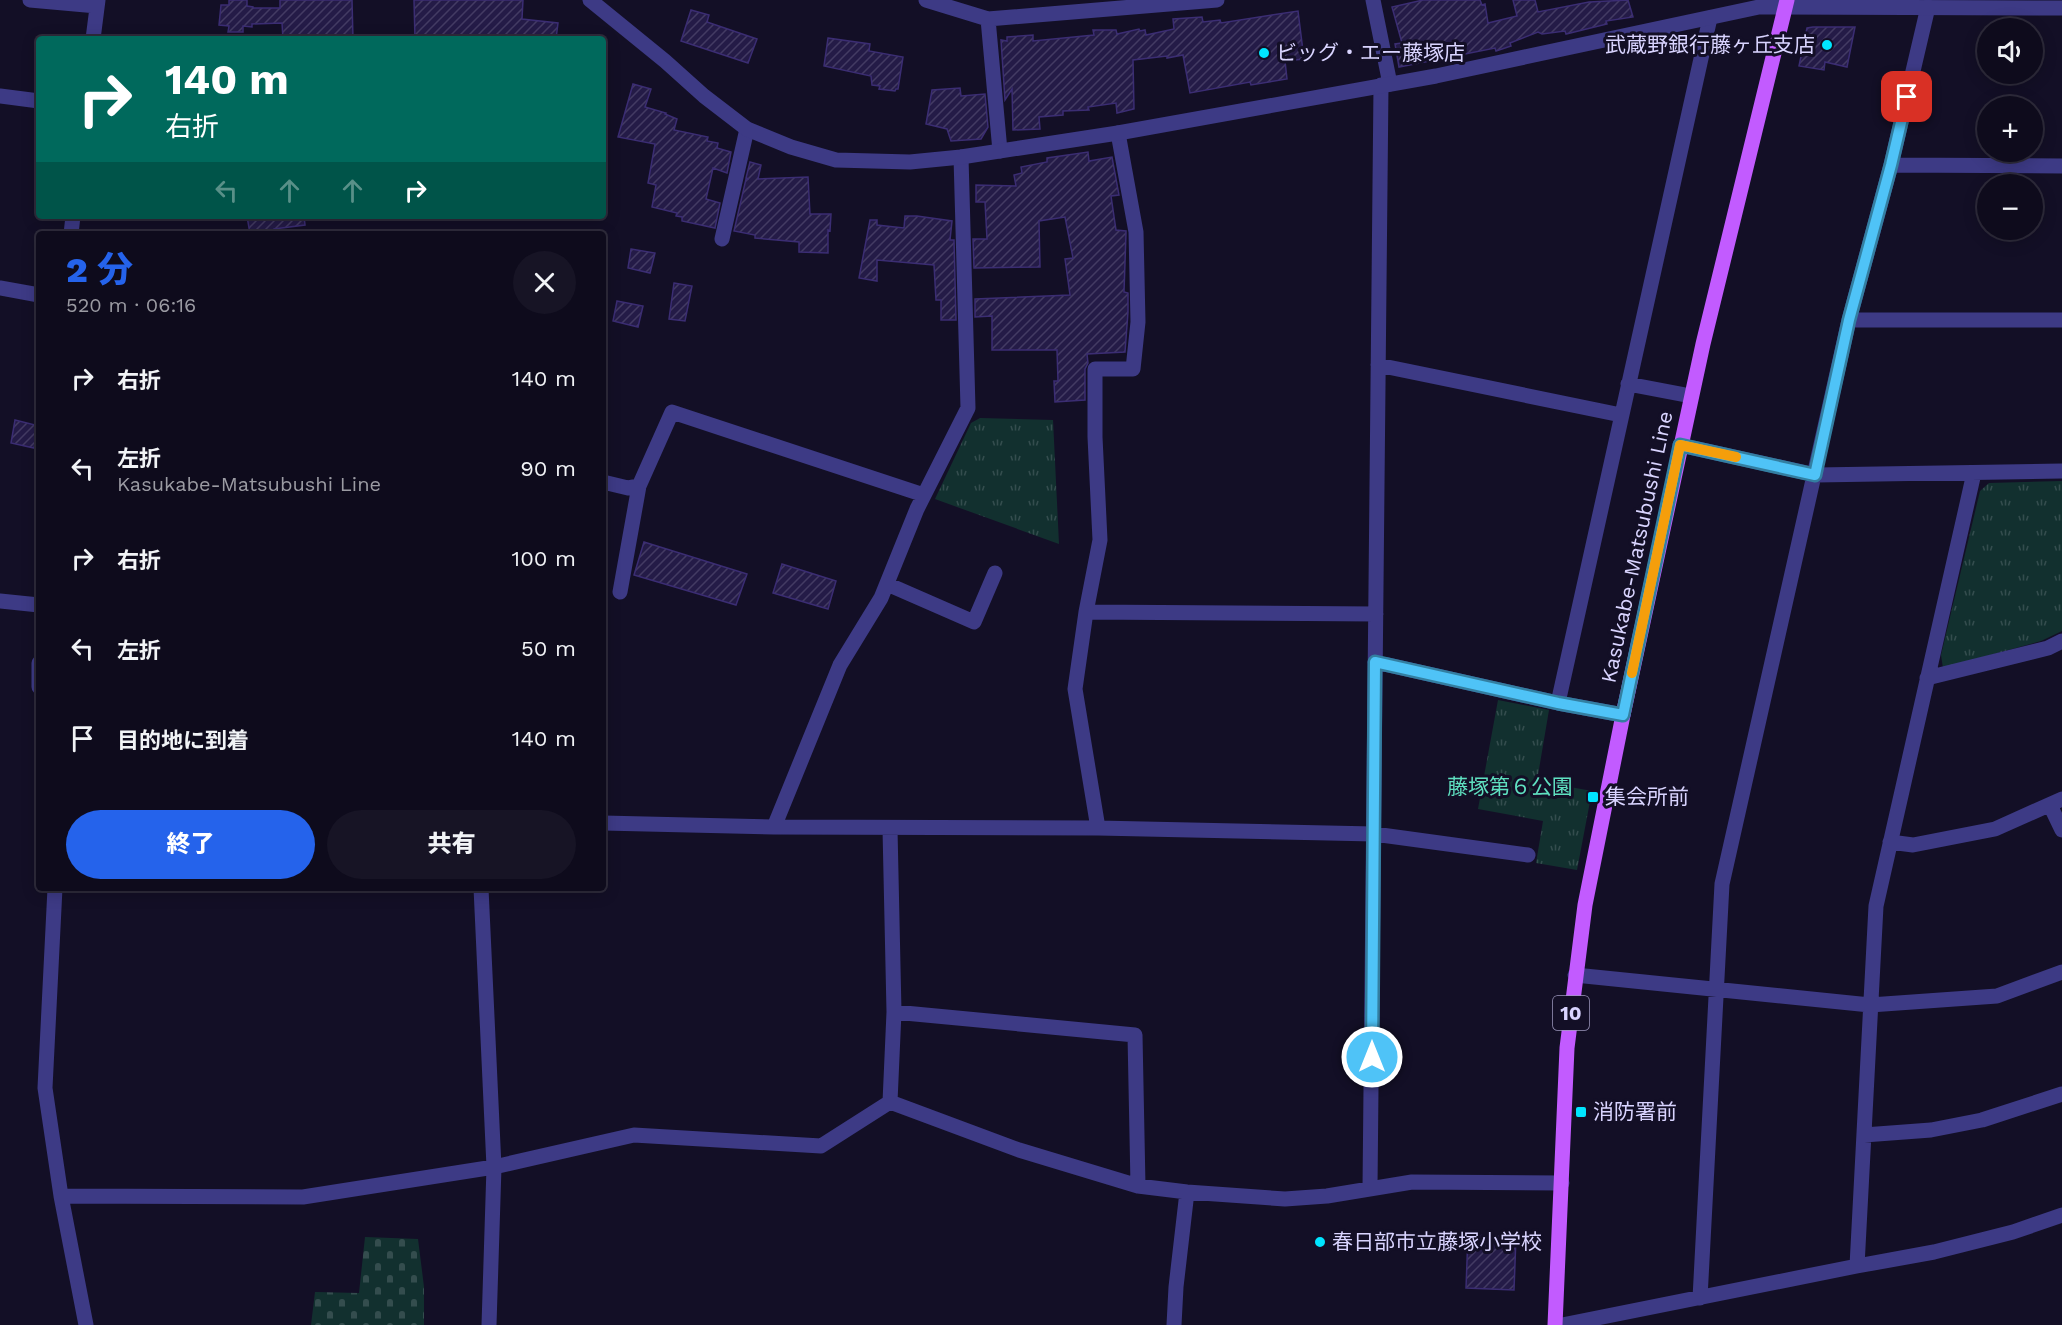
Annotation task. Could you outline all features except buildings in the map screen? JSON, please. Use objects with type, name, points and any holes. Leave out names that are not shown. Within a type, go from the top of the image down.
[{"type":"main road","name":"Kasukabe-Matsubushi Line","points":[[1556,1325],[1567,1048],[1585,905],[1680,445],[1786,3]]},
{"type":"street","points":[[30,0],[98,3],[93,36]]},
{"type":"street","points":[[590,0],[704,96],[747,129],[791,147],[836,160],[910,162],[961,157],[1118,133],[1436,76],[1786,3],[1928,7],[1968,3],[2062,8]]},
{"type":"street","points":[[926,0],[988,19],[1216,0]]},
{"type":"street","points":[[1370,1188],[1378,364],[1385,84],[1373,0]]},
{"type":"street","points":[[1700,1298],[1722,884],[1849,320],[1891,165],[1928,7]]},
{"type":"street","points":[[1558,703],[1710,18]]},
{"type":"street","points":[[988,19],[1000,151]]},
{"type":"street","points":[[0,96],[36,101]]},
{"type":"street","points":[[722,239],[747,129]]},
{"type":"street","points":[[1098,828],[1075,688],[1086,612],[1100,540],[1095,437],[1095,369],[1132,369],[1138,322],[1136,232],[1118,133]]},
{"type":"street","points":[[774,827],[840,665],[881,598],[924,495],[968,408],[961,157]]},
{"type":"street","points":[[1891,165],[2062,166]]},
{"type":"street","points":[[0,288],[36,294]]},
{"type":"street","points":[[1849,320],[2062,320]]},
{"type":"street","points":[[1378,364],[1622,415]]},
{"type":"street","points":[[1628,384],[1691,396]]},
{"type":"street","points":[[620,592],[639,486],[672,412],[924,495]]},
{"type":"street","points":[[1680,445],[1815,475],[2062,471]]},
{"type":"street","points":[[1857,1266],[1876,906],[1974,473]]},
{"type":"street","points":[[606,483],[628,488],[639,486]]},
{"type":"street","points":[[887,584],[974,622],[995,573]]},
{"type":"street","points":[[0,601],[36,605]]},
{"type":"street","points":[[1086,612],[1376,614]]},
{"type":"street","points":[[1927,678],[2048,648],[2062,641]]},
{"type":"street","points":[[1375,662],[1558,703],[1623,715]]},
{"type":"street","points":[[1890,842],[1913,845],[1995,829],[2056,802],[2062,830]]},
{"type":"street","points":[[606,823],[890,829],[1098,828],[1374,834],[1528,855]]},
{"type":"street","points":[[890,829],[894,1012],[890,1102]]},
{"type":"street","points":[[55,891],[45,1088],[61,1196],[86,1325]]},
{"type":"street","points":[[481,891],[494,1167],[489,1325]]},
{"type":"street","points":[[1575,975],[1870,1005],[1997,996],[2062,972]]},
{"type":"street","points":[[894,1012],[1135,1035],[1138,1186]]},
{"type":"street","points":[[1864,1135],[1931,1130],[1982,1120],[2062,1094]]},
{"type":"street","points":[[61,1196],[303,1197],[494,1167],[634,1135],[821,1146],[890,1102]]},
{"type":"street","points":[[890,1102],[1019,1150],[1138,1186],[1187,1192],[1285,1199],[1327,1196],[1412,1182],[1562,1183]]},
{"type":"street","points":[[1174,1325],[1187,1192]]},
{"type":"street","points":[[1562,1325],[1934,1252],[2013,1232],[2062,1215]]},
{"type":"green space","points":[[980,418],[1053,420],[1059,544],[935,499],[971,423]]},
{"type":"green space","points":[[2062,481],[2062,631],[2041,641],[1943,668],[1941,655],[1980,491],[1989,483]]},
{"type":"green space","name":"藤塚第６公園","points":[[1498,700],[1549,710],[1537,781],[1592,791],[1577,870],[1536,863],[1543,821],[1478,809]]},
{"type":"green space","points":[[365,1237],[418,1239],[424,1287],[424,1325],[311,1325],[315,1292],[359,1293]]},
{"type":"slow traffic","points":[[1632,673],[1680,445],[1736,457]]},
{"type":"place","name":"武蔵野銀行藤ヶ丘支店","points":[[1827,45]]},
{"type":"place","name":"ビッグ・エー藤塚店","points":[[1264,53]]},
{"type":"place","name":"集会所前","points":[[1593,797]]},
{"type":"place","name":"消防署前","points":[[1581,1112]]},
{"type":"place","name":"春日部市立藤塚小学校","points":[[1320,1242]]},
{"type":"route","points":[[1372,1057],[1375,662],[1558,703],[1623,715],[1680,445],[1815,475],[1849,320],[1907,97]]}]
